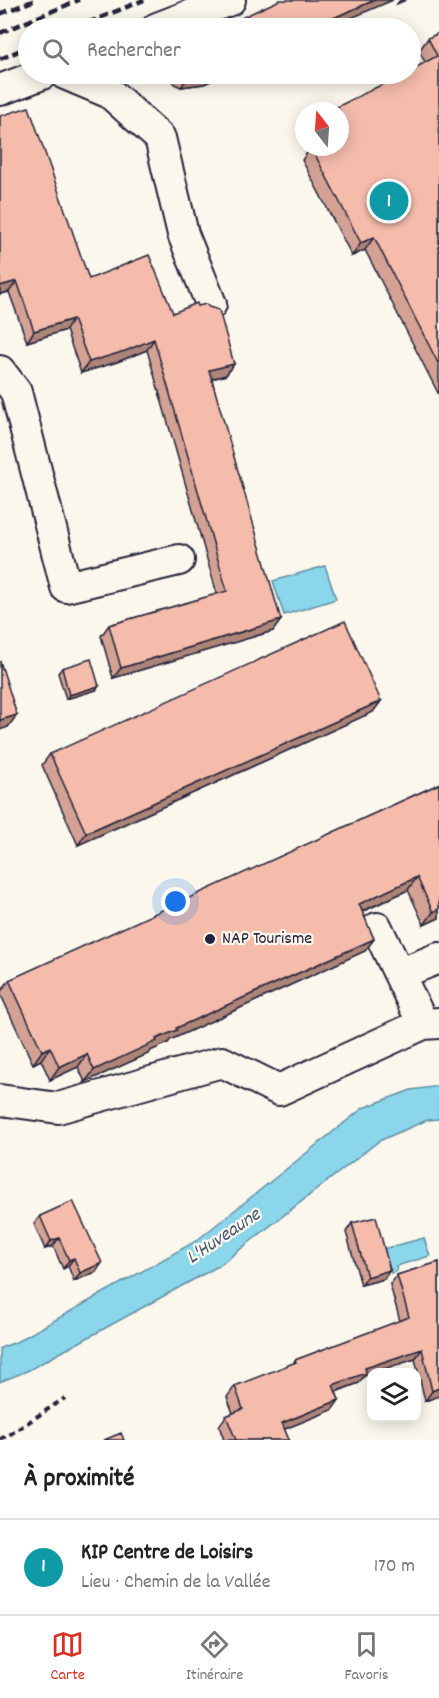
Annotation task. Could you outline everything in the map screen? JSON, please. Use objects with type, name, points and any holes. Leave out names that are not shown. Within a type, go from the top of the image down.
[{"type":"street","points":[[183,18],[230,0]]},
{"type":"street","points":[[0,90],[18,83]]},
{"type":"street","points":[[89,84],[110,93],[159,138],[183,234],[211,304]]},
{"type":"street","points":[[0,371],[16,392],[66,587],[179,560]]},
{"type":"street","points":[[0,1100],[57,1108],[222,1062],[279,1090],[431,1024],[399,974],[377,928]]},
{"type":"street","points":[[399,974],[439,957]]},
{"type":"path","points":[[0,1438],[9,1436],[64,1398]]},
{"type":"water","points":[[325,566],[336,599],[284,615],[273,581]]},
{"type":"water","name":"L'Huveaune","points":[[439,1086],[439,1119],[427,1120],[379,1141],[220,1265],[27,1371],[0,1382],[0,1348],[16,1342],[196,1241],[363,1108],[411,1090]]},
{"type":"water","points":[[424,1238],[430,1256],[396,1266],[397,1271],[391,1273],[383,1249]]},
{"type":"building","points":[[280,0],[375,0],[333,18],[243,17]]},
{"type":"building","points":[[439,33],[439,365],[374,237],[361,243],[316,156],[349,156],[349,102],[347,102],[383,84],[421,84],[421,65],[437,56],[428,38]]},
{"type":"building","points":[[29,107],[89,279],[149,255],[173,313],[197,303],[198,306],[206,304],[219,310],[234,364],[209,370],[281,620],[121,668],[109,625],[227,591],[154,339],[89,362],[73,319],[34,331],[17,281],[0,286],[0,116]]},
{"type":"building","points":[[345,621],[381,701],[86,833],[50,754]]},
{"type":"building","points":[[91,659],[99,686],[69,695],[62,668]]},
{"type":"building","points":[[0,661],[17,715],[0,720]]},
{"type":"building","name":"NAP Tourisme","points":[[439,784],[439,909],[433,912],[417,877],[359,904],[374,939],[176,1028],[177,1030],[156,1039],[157,1041],[94,1070],[87,1054],[59,1067],[50,1047],[42,1051],[9,980]]},
{"type":"building","points":[[73,1201],[102,1263],[80,1273],[74,1258],[69,1260],[59,1238],[51,1241],[40,1216]]},
{"type":"building","points":[[376,1217],[390,1270],[367,1277],[352,1223]]},
{"type":"building","points":[[439,1262],[439,1388],[432,1391],[422,1349],[365,1368],[366,1373],[333,1385],[339,1400],[282,1423],[289,1440],[236,1440],[226,1416],[243,1409],[235,1386],[296,1362],[295,1360],[409,1317],[397,1275]]},
{"type":"building","points":[[121,1433],[124,1440],[104,1440]]},
{"type":"railway","points":[[0,14],[35,0]]},
{"type":"railway","points":[[36,18],[79,0]]},
{"type":"railway","points":[[100,18],[144,0]]},
{"type":"railway","points":[[0,33],[18,25]]},
{"type":"railway","points":[[0,59],[18,51]]},
{"type":"place","name":"KIP Centre de Loisirs","points":[[389,201]]},
{"type":"place","name":"NAP Tourisme","points":[[210,939]]}]
